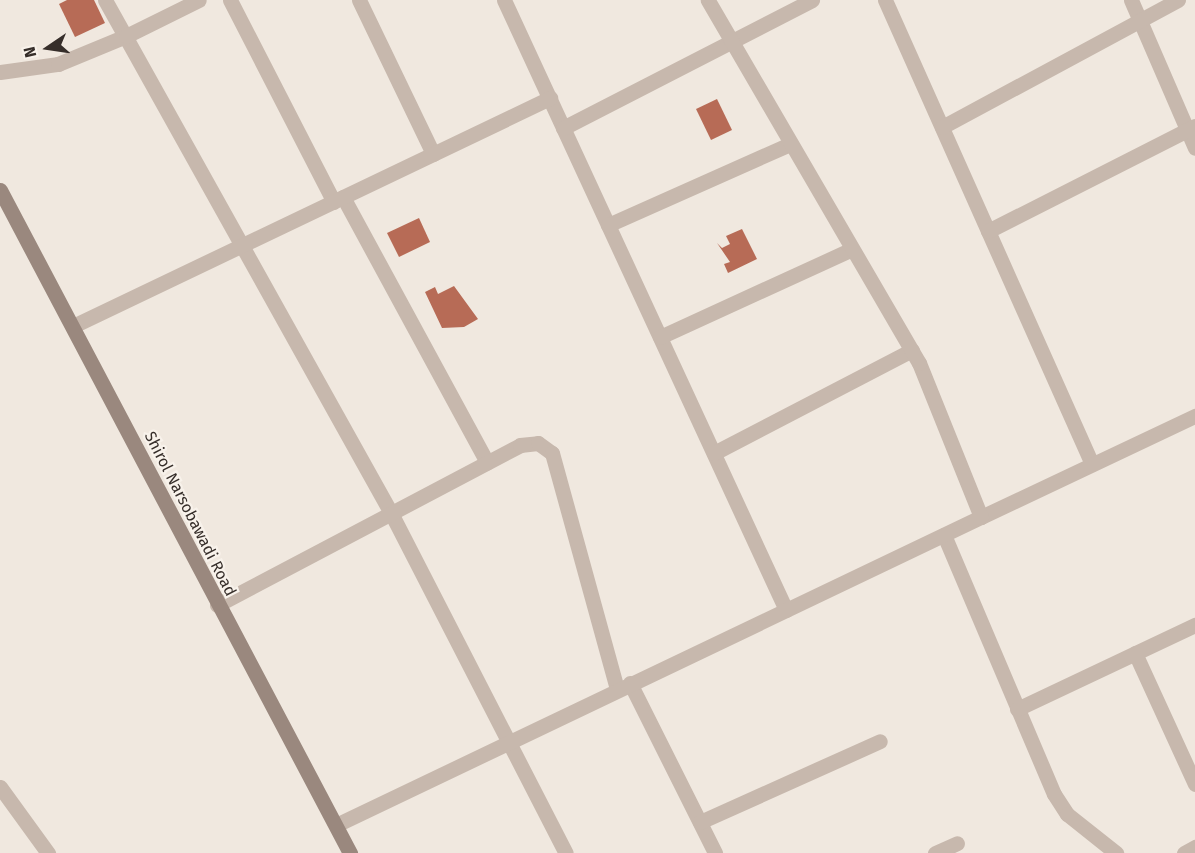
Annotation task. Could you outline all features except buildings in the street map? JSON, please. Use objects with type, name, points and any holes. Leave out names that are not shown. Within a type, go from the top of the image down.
[{"type":"main road","name":"Shirol Narsobawadi Road","points":[[0,189],[217,606],[350,853]]},
{"type":"street","points":[[105,0],[244,244],[391,513],[566,853]]},
{"type":"street","points":[[0,72],[40,69],[126,36],[200,0]]},
{"type":"street","points":[[230,0],[338,200],[487,462]]},
{"type":"street","points":[[359,0],[434,154]]},
{"type":"street","points":[[504,0],[786,610]]},
{"type":"street","points":[[708,0],[730,42],[912,350],[981,517]]},
{"type":"street","points":[[564,128],[812,0]]},
{"type":"street","points":[[885,0],[1092,464]]},
{"type":"street","points":[[1131,0],[1191,128],[1195,148]]},
{"type":"street","points":[[942,127],[1178,0]]},
{"type":"street","points":[[73,326],[550,98]]},
{"type":"street","points":[[988,231],[1191,128]]},
{"type":"street","points":[[608,225],[790,144]]},
{"type":"street","points":[[660,337],[852,249]]},
{"type":"street","points":[[714,453],[912,350]]},
{"type":"street","points":[[336,825],[623,686],[1195,416]]},
{"type":"street","points":[[217,606],[487,462],[530,442],[547,447],[552,453],[623,686],[715,853]]},
{"type":"street","points":[[944,535],[1017,709],[1060,804],[1100,844],[1116,853]]},
{"type":"street","points":[[1017,709],[1195,625]]},
{"type":"street","points":[[1135,653],[1195,784]]},
{"type":"street","points":[[699,822],[880,741]]},
{"type":"street","points":[[0,787],[48,853]]},
{"type":"street","points":[[935,853],[957,843]]},
{"type":"street","points":[[1184,853],[1195,847]]}]
